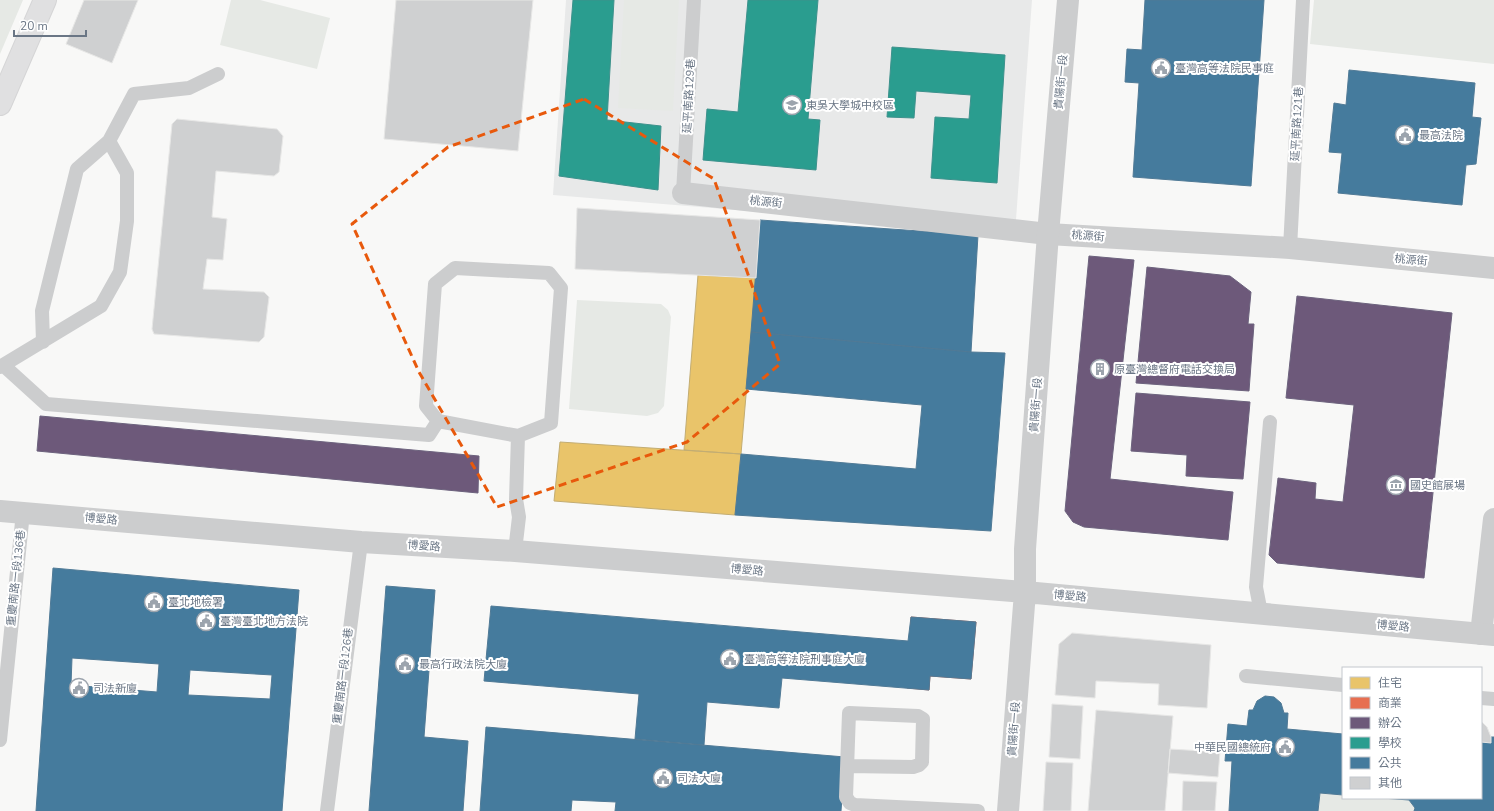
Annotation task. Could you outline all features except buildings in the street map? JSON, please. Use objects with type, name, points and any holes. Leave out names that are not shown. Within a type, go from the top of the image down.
[{"type":"main road","points":[[0,104],[45,0]]},
{"type":"street","name":"貴陽街一段","points":[[1008,811],[1025,592],[1025,548],[1048,234],[1068,0]]},
{"type":"street","name":"桃源街","points":[[683,192],[1048,234],[1290,248],[1494,268]]},
{"type":"street","name":"博愛路","points":[[0,511],[360,542],[515,551],[1025,592],[1488,634]]},
{"type":"street","points":[[1488,634],[1494,518]]},
{"type":"lane","name":"延平南路129巷","points":[[683,192],[694,0]]},
{"type":"lane","name":"延平南路121巷","points":[[1290,248],[1303,0]]},
{"type":"lane","points":[[43,342],[42,311],[77,170],[109,141],[134,94],[189,88],[218,74]]},
{"type":"lane","points":[[109,141],[127,173],[127,221],[120,272],[101,306],[2,366],[46,404],[429,435],[438,421]]},
{"type":"lane","points":[[455,268],[549,273],[561,288],[551,423],[518,436],[438,421],[426,406],[435,284],[455,268]]},
{"type":"lane","points":[[1261,614],[1256,587],[1270,422]]},
{"type":"lane","points":[[515,551],[519,517],[516,499],[518,436]]},
{"type":"lane","name":"重慶南路一段136巷","points":[[0,740],[23,512]]},
{"type":"lane","name":"重慶南路一段126巷","points":[[327,811],[360,542]]},
{"type":"lane","points":[[1246,676],[1342,685]]},
{"type":"lane","points":[[1482,698],[1494,699]]},
{"type":"lane","points":[[848,766],[913,767],[919,765],[922,762],[923,719],[918,716],[849,713],[846,797],[850,803],[855,805],[978,811]]},
{"type":"highlighted area","points":[[584,99],[714,179],[780,364],[687,442],[497,507],[419,372],[352,224],[448,147]]},
{"type":"shaded area","points":[[0,0],[23,0],[0,54]]},
{"type":"shaded area","points":[[231,0],[260,0],[330,18],[317,69],[220,45]]},
{"type":"shaded area","name":"東吳大學城中校區","points":[[566,0],[1032,0],[1015,233],[553,195]]},
{"type":"shaded area","points":[[624,0],[679,0],[673,111],[618,108]]},
{"type":"shaded area","points":[[1314,0],[1494,0],[1494,64],[1310,44]]},
{"type":"shaded area","points":[[577,300],[661,304],[668,310],[671,317],[664,406],[658,413],[647,416],[569,409]]},
{"type":"shaded area","points":[[1320,793],[1342,795],[1342,799],[1409,800],[1415,808],[1414,811],[1318,811]]},
{"type":"place","name":"臺灣高等法院民事庭","points":[[1161,68]]},
{"type":"place","name":"東吳大學城中校區","points":[[792,105]]},
{"type":"place","name":"最高法院","points":[[1405,135]]},
{"type":"place","name":"原臺灣總督府電話交換局","points":[[1100,369]]},
{"type":"place","name":"國史館展場","points":[[1396,485]]},
{"type":"place","name":"臺北地檢署","points":[[154,602]]},
{"type":"place","name":"臺灣臺北地方法院","points":[[206,621]]},
{"type":"place","name":"臺灣高等法院刑事庭大廈","points":[[730,659]]},
{"type":"place","name":"最高行政法院大廈","points":[[405,664]]},
{"type":"place","name":"司法新廈","points":[[79,688]]},
{"type":"place","name":"中華民國總統府","points":[[1285,747]]},
{"type":"place","name":"司法大廈","points":[[663,778]]}]
